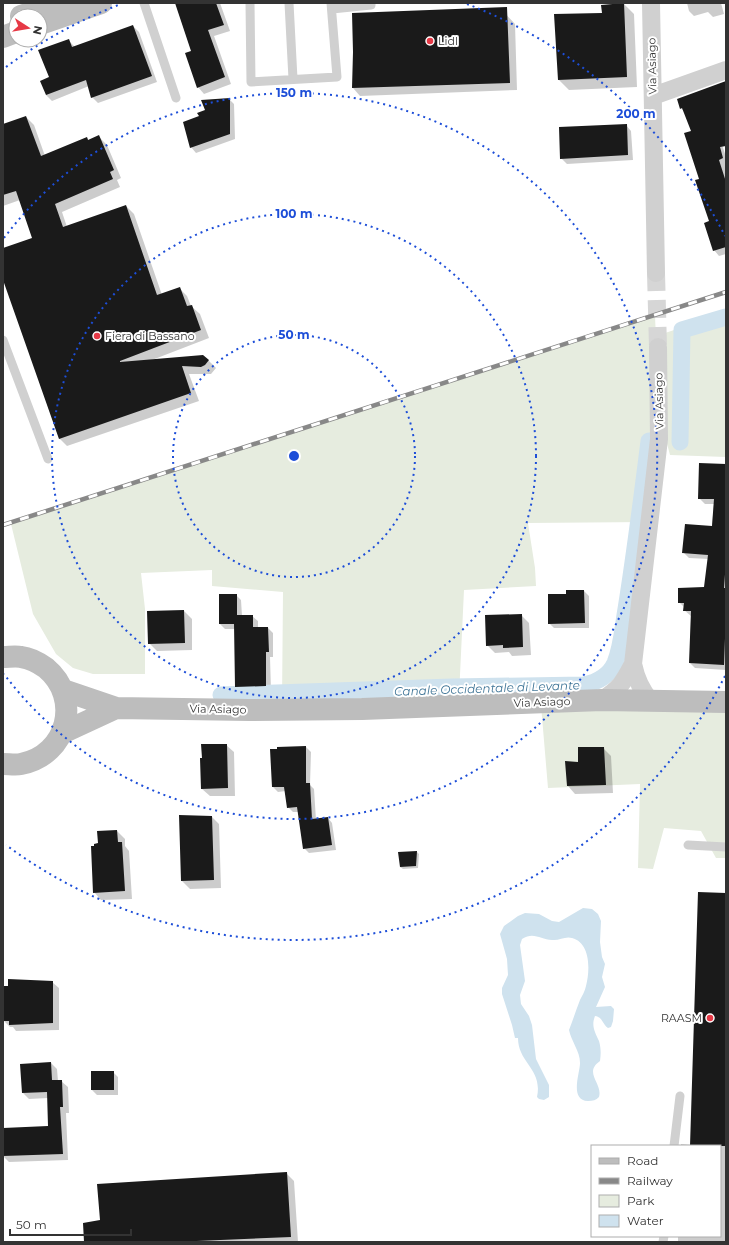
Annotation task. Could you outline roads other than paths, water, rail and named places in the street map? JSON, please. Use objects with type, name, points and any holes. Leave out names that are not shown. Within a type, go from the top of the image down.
[{"type":"main road","points":[[45,8],[60,3]]},
{"type":"main road","points":[[48,21],[101,3]]},
{"type":"main road","name":"Via Asiago","points":[[3,657],[22,657],[39,663],[53,674],[63,690],[66,704],[66,719],[62,733],[52,748],[37,759],[20,764],[3,764]]},
{"type":"main road","name":"Via Asiago","points":[[63,690],[116,708],[249,710],[362,708],[602,700]]},
{"type":"main road","points":[[602,700],[726,702]]},
{"type":"main road","name":"Via Asiago","points":[[62,733],[116,708]]},
{"type":"street","name":"Via Asiago","points":[[651,3],[656,273]]},
{"type":"street","points":[[653,96],[726,70]]},
{"type":"street","name":"Via Asiago","points":[[602,700],[622,685],[633,664],[659,439],[658,347]]},
{"type":"street","points":[[633,664],[639,686],[650,700]]},
{"type":"lane","points":[[144,3],[176,98]]},
{"type":"lane","points":[[250,3],[251,82],[337,77],[332,6],[371,5],[371,3]]},
{"type":"lane","points":[[289,3],[294,79]]},
{"type":"lane","points":[[3,340],[48,459]]},
{"type":"lane","points":[[688,845],[726,847]]},
{"type":"lane","points":[[674,1145],[680,1096]]},
{"type":"water","points":[[583,908],[592,909],[598,914],[601,921],[600,942],[602,957],[605,964],[602,977],[605,987],[596,1007],[611,1006],[614,1009],[611,1027],[608,1028],[601,1019],[595,1016],[593,1023],[601,1051],[600,1061],[595,1065],[593,1070],[599,1097],[588,1101],[579,1096],[577,1085],[580,1059],[569,1030],[585,990],[588,973],[588,958],[586,951],[578,941],[572,938],[568,937],[549,940],[531,936],[522,939],[520,945],[525,981],[520,995],[521,1004],[529,1016],[532,1025],[536,1059],[549,1085],[549,1097],[544,1100],[539,1099],[537,1097],[537,1079],[522,1054],[519,1047],[518,1038],[515,1038],[502,994],[502,988],[508,975],[507,959],[500,934],[504,926],[525,913],[539,914],[552,921],[559,922]]},
{"type":"waterway","name":"Canale Occidentale di Levante","points":[[680,442],[682,330],[726,317]]},
{"type":"waterway","name":"Canale Occidentale di Levante","points":[[221,695],[452,687],[584,685],[602,678],[613,668],[621,643],[649,441]]},
{"type":"tunnel","points":[[656,273],[658,347]]},
{"type":"railway","points":[[3,525],[726,292]]},
{"type":"place","name":"Lidl","points":[[430,41]]},
{"type":"place","name":"Fiera di Bassano","points":[[97,336]]},
{"type":"place","name":"RAASM","points":[[710,1018]]}]
